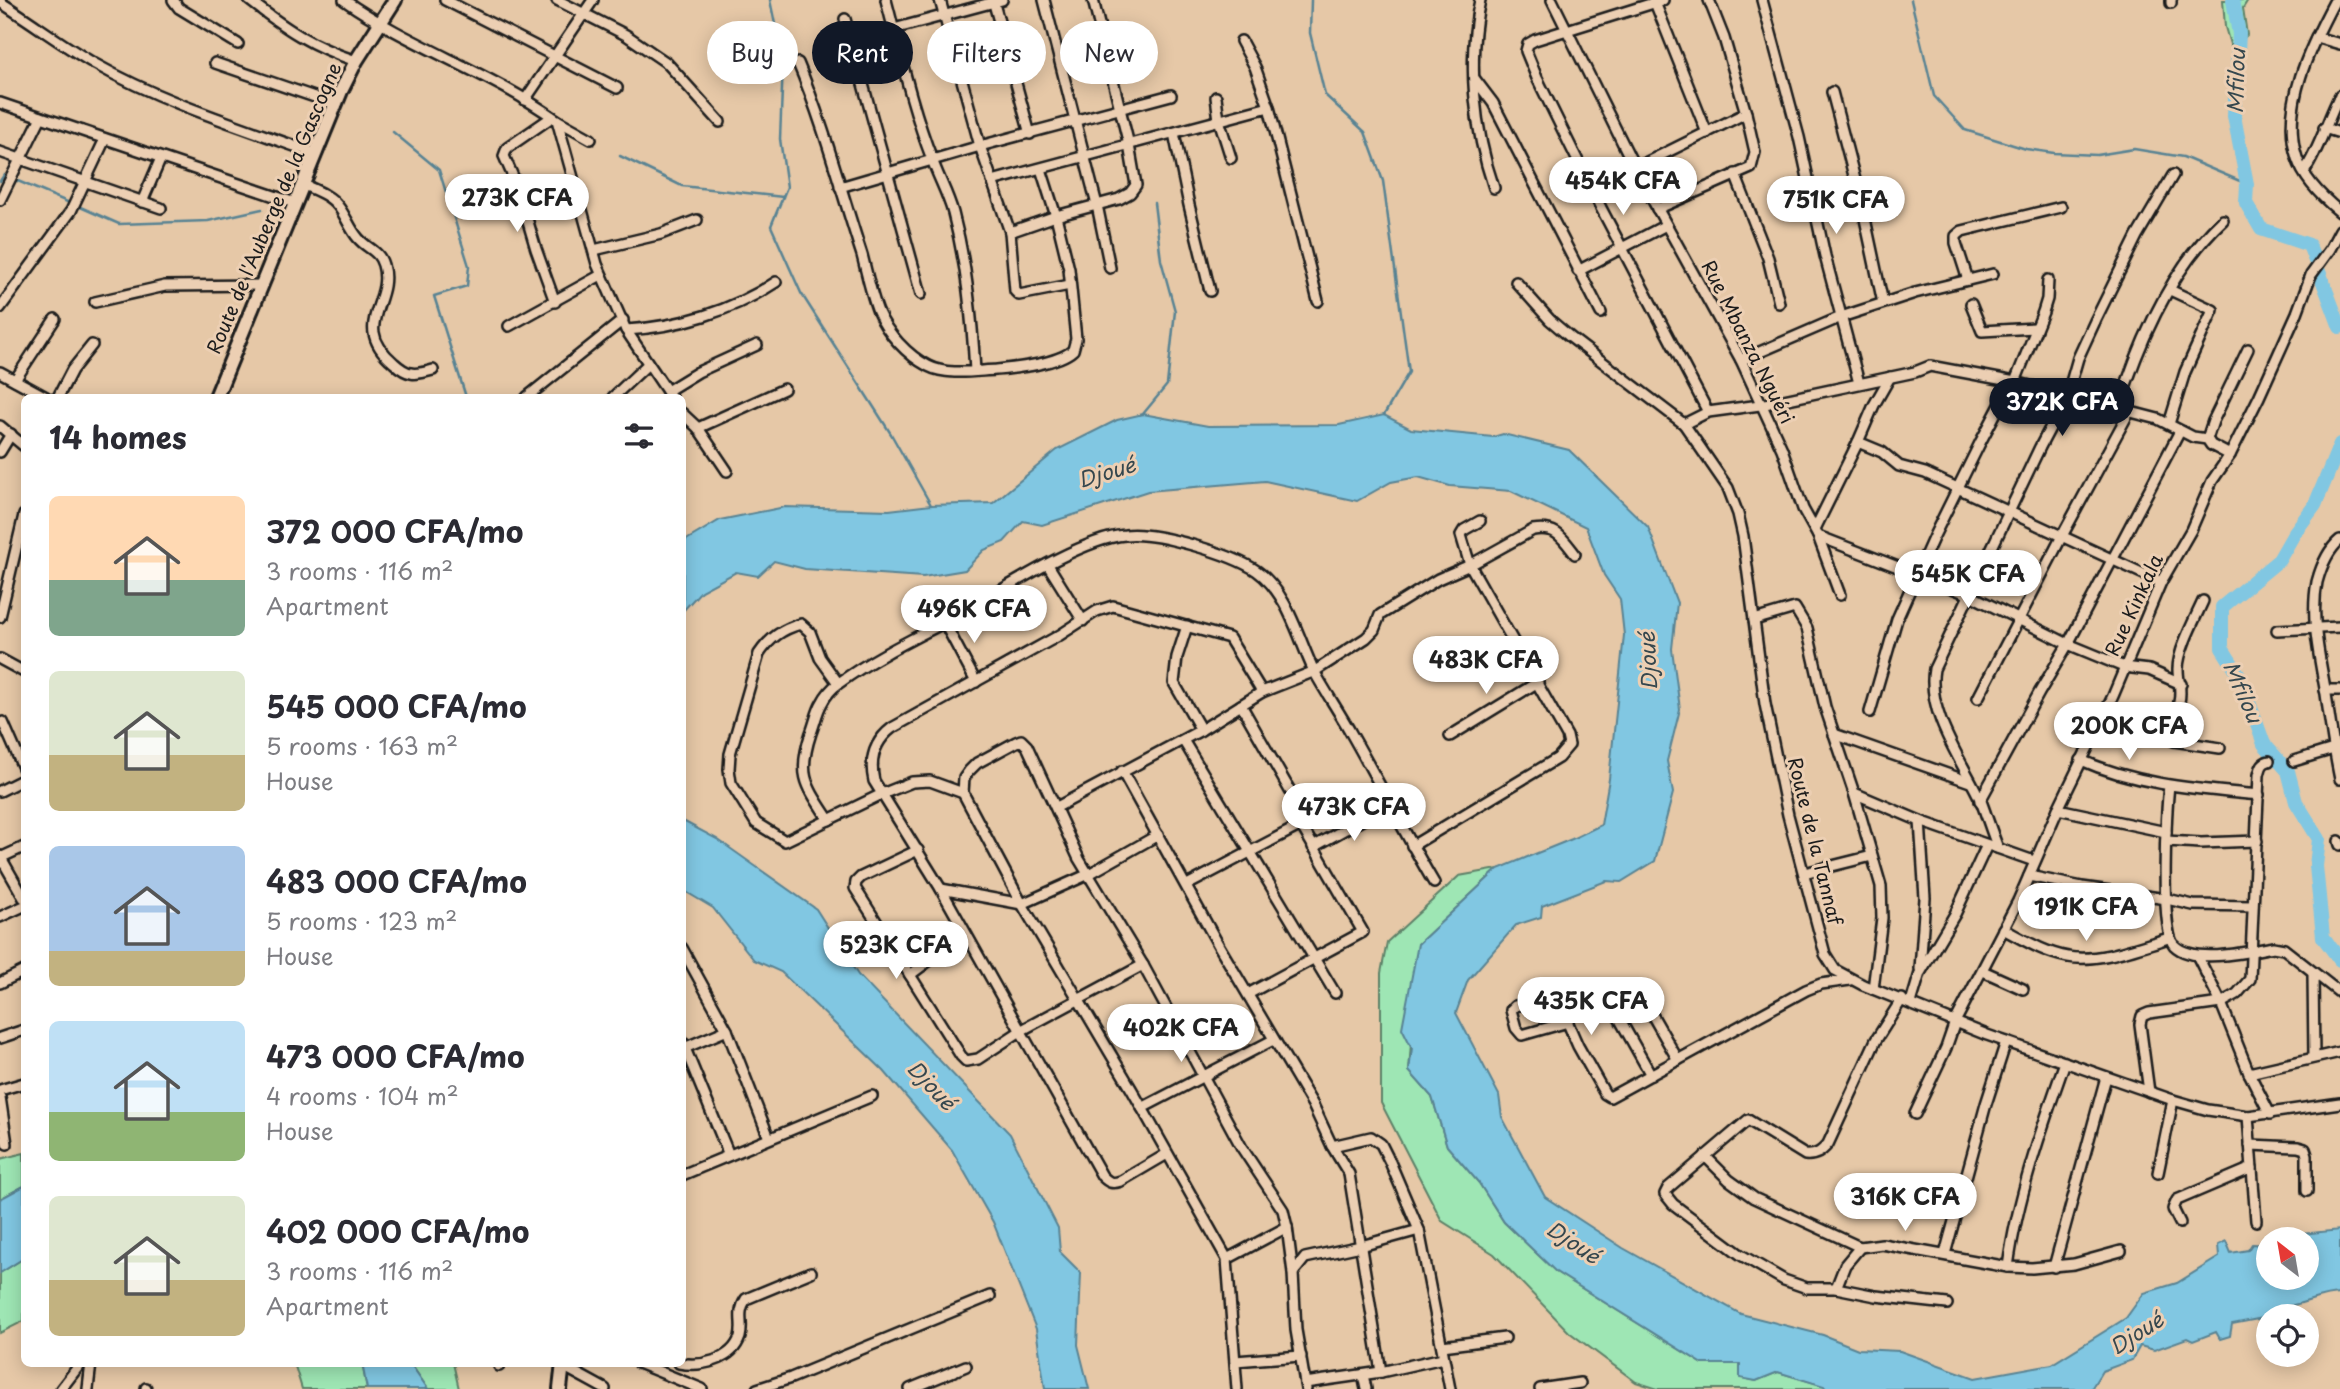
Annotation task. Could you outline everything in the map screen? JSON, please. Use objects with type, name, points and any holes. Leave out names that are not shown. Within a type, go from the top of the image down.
[{"type":"street","points":[[173,0],[179,8],[238,44]]},
{"type":"street","points":[[249,0],[293,34],[329,52],[356,61]]},
{"type":"street","name":"Route de l'Auberge de la Gascogne","points":[[217,394],[335,104],[356,61],[395,0]]},
{"type":"street","points":[[445,0],[617,88]]},
{"type":"street","points":[[557,0],[626,35],[667,63],[720,122]]},
{"type":"street","points":[[525,100],[593,0]]},
{"type":"street","points":[[886,0],[892,21]]},
{"type":"street","points":[[940,0],[980,146],[1010,232],[1016,293],[1019,295],[1070,285]]},
{"type":"street","points":[[1044,0],[1097,205],[1110,268]]},
{"type":"street","points":[[1010,232],[1119,199],[1133,189],[1136,180],[1129,145],[1093,0]]},
{"type":"street","points":[[1480,0],[1474,49],[1474,78],[1484,160],[1494,188]]},
{"type":"street","name":"Rue Mbanza Nguéri","points":[[1552,0],[1635,168],[1741,360],[1782,449],[1803,509],[1816,532],[1840,595]]},
{"type":"street","points":[[1657,209],[1751,168],[1754,161],[1755,152],[1746,113],[1724,38],[1709,0]]},
{"type":"street","points":[[1762,0],[1799,137],[1825,256],[1859,383]]},
{"type":"street","points":[[2336,0],[2316,37],[2296,90],[2294,146],[2297,160],[2304,172],[2340,212]]},
{"type":"street","points":[[913,25],[996,1],[1030,134]]},
{"type":"street","points":[[1707,133],[1657,1],[1566,29],[1528,44],[1526,51],[1537,78],[1709,412]]},
{"type":"street","points":[[0,2],[96,64],[159,96],[314,153]]},
{"type":"street","points":[[350,2],[379,23],[486,76],[591,139]]},
{"type":"street","points":[[2316,37],[2340,44]]},
{"type":"street","points":[[1241,41],[1255,66],[1269,107],[1318,301]]},
{"type":"street","points":[[215,63],[335,104]]},
{"type":"street","points":[[798,63],[815,102],[878,312],[887,329],[909,353],[930,367],[942,371],[975,372],[1012,369],[1053,360],[1073,350],[1076,339],[1069,269],[1041,169]]},
{"type":"street","points":[[1474,78],[1493,103],[1601,313]]},
{"type":"street","points":[[864,84],[921,294]]},
{"type":"street","points":[[910,84],[932,159],[946,190],[958,232],[970,295],[975,372]]},
{"type":"street","points":[[1832,92],[1884,303]]},
{"type":"street","points":[[840,187],[932,159],[1171,95]]},
{"type":"street","points":[[2304,172],[2340,95]]},
{"type":"street","points":[[1216,97],[1219,120],[1231,158]]},
{"type":"street","points":[[0,103],[295,203]]},
{"type":"street","points":[[992,181],[1269,107]]},
{"type":"street","points":[[1635,168],[1746,113]]},
{"type":"street","points":[[0,200],[41,117]]},
{"type":"street","points":[[555,119],[601,275],[624,325],[669,394],[698,372],[757,345]]},
{"type":"street","points":[[555,119],[507,148],[504,156],[518,188],[555,302]]},
{"type":"street","points":[[2324,128],[2340,133]]},
{"type":"street","points":[[1174,133],[1210,291]]},
{"type":"street","points":[[0,309],[71,211],[104,139]]},
{"type":"street","points":[[0,152],[161,208]]},
{"type":"street","points":[[142,202],[161,158]]},
{"type":"street","points":[[1735,174],[1768,258],[1779,303]]},
{"type":"street","points":[[1998,848],[1980,801],[1940,717],[1932,682],[1934,669],[2067,396],[2078,358],[2096,318],[2151,210],[2173,175]]},
{"type":"street","points":[[303,184],[321,192],[337,204],[356,236],[378,254],[382,262],[384,273],[374,314],[374,337],[381,352],[409,374],[416,375],[433,370]]},
{"type":"street","points":[[1968,280],[1956,243],[1956,236],[1962,230],[2061,207]]},
{"type":"street","points":[[594,250],[661,234],[697,220]]},
{"type":"street","points":[[2119,409],[2128,376],[2170,290],[2192,252],[2223,220]]},
{"type":"street","points":[[1578,271],[1666,225]]},
{"type":"street","name":"Rue Kinkala","points":[[1915,1114],[1946,1048],[1955,1022],[1983,971],[2113,696],[2161,582],[2191,530],[2212,481],[2230,455],[2259,397],[2311,275],[2340,230]]},
{"type":"street","points":[[1741,360],[1841,317],[1915,292],[1993,274]]},
{"type":"street","points":[[509,326],[601,275]]},
{"type":"street","points":[[1870,712],[1898,619],[1998,407],[2015,382],[2047,299],[2048,280]]},
{"type":"street","points":[[531,394],[624,325],[671,325],[750,299],[776,282]]},
{"type":"street","name":"Route de la Tannaf","points":[[1516,282],[1560,328],[1684,424],[1728,488],[1738,514],[1765,704],[1788,815],[1825,954],[1835,970],[1873,989],[2006,1042],[2208,1110],[2248,1116],[2340,1103]]},
{"type":"street","points":[[94,302],[165,286],[261,285]]},
{"type":"street","points":[[2169,424],[2185,372],[2213,310],[2170,290]]},
{"type":"street","points":[[1971,304],[1982,331],[2035,328]]},
{"type":"street","points":[[15,380],[55,319]]},
{"type":"street","points":[[60,394],[72,370],[92,345]]},
{"type":"street","points":[[2207,439],[2248,349]]},
{"type":"street","points":[[616,394],[648,364]]},
{"type":"street","points":[[1684,424],[1709,412],[1760,405],[1930,366],[2015,382],[2119,409],[2207,439],[2211,445],[2230,455]]},
{"type":"street","points":[[0,372],[41,394]]},
{"type":"street","points":[[1890,377],[1874,405],[1816,532],[1970,595],[2068,644],[2124,667],[2149,670],[2181,684]]},
{"type":"street","points":[[698,428],[784,389]]},
{"type":"street","points":[[1978,698],[2129,412]]},
{"type":"street","points":[[686,417],[698,428],[727,471]]},
{"type":"street","points":[[0,426],[21,443]]},
{"type":"street","points":[[1980,801],[2068,644],[2180,431]]},
{"type":"street","points":[[0,452],[11,435]]},
{"type":"street","points":[[1858,442],[1882,452],[1899,466],[1925,473],[2161,582]]},
{"type":"street","points":[[1412,846],[1558,758],[1569,745],[1567,736],[1538,682],[1470,565],[1461,535],[1464,530],[1480,521]]},
{"type":"street","points":[[0,617],[21,528]]},
{"type":"street","points":[[1057,807],[1201,730],[1262,692],[1315,671],[1366,638],[1374,630],[1380,615],[1438,579],[1470,565],[1533,530],[1544,528],[1554,531],[1574,554]]},
{"type":"street","points":[[829,820],[811,792],[803,765],[820,705],[838,683],[1048,565],[1100,541],[1129,534],[1208,550],[1244,563],[1260,573],[1283,602],[1315,671],[1434,883]]},
{"type":"street","points":[[2340,540],[2328,555],[2317,583],[2320,665],[2337,749],[2340,779]]},
{"type":"street","points":[[1048,565],[1083,621]]},
{"type":"street","points":[[2203,601],[2181,654],[2178,669],[2181,684],[2175,718],[2169,733],[2170,739],[2220,748]]},
{"type":"street","points":[[1167,1154],[1113,1184],[1102,1177],[1022,1030],[882,793],[872,771],[873,756],[879,739],[892,728],[1097,611],[1113,606],[1229,638],[1262,692]]},
{"type":"street","points":[[1754,620],[1795,608],[1808,628],[1825,708],[1854,793],[1881,886],[1882,918],[1873,989]]},
{"type":"street","points":[[944,622],[976,682]]},
{"type":"street","points":[[838,683],[820,658],[810,632],[801,624],[788,627],[768,641],[759,654],[730,754],[729,769],[731,783],[756,823],[780,840],[792,839],[882,793],[919,780],[930,781],[963,793]]},
{"type":"street","points":[[1187,626],[1177,657],[1174,683],[1201,730]]},
{"type":"street","points":[[2277,630],[2340,627]]},
{"type":"street","points":[[0,659],[21,670]]},
{"type":"street","points":[[1450,736],[1538,682]]},
{"type":"street","points":[[2325,691],[2340,690]]},
{"type":"street","points":[[1241,705],[1301,810],[1301,825],[1363,932],[1248,994]]},
{"type":"street","points":[[4,722],[21,763]]},
{"type":"street","points":[[1834,734],[1970,782]]},
{"type":"street","points":[[1237,1389],[1227,1259],[1079,998],[1022,904],[963,793],[964,778],[969,771],[978,763],[1021,740],[1027,746],[1057,807],[1071,842],[1143,965],[1242,1148],[1283,1210],[1293,1273],[1296,1330],[1305,1386],[1443,1358]]},
{"type":"street","points":[[1183,740],[1335,993]]},
{"type":"street","points":[[2294,761],[2337,749]]},
{"type":"street","points":[[2081,760],[2118,775],[2169,786],[2259,795]]},
{"type":"street","points":[[2149,1092],[2140,1024],[2142,1016],[2221,1003],[2237,994],[2250,978],[2261,767],[2269,761]]},
{"type":"street","points":[[1122,771],[1219,946],[1313,1105],[1332,1146],[1349,1174],[1381,1372]]},
{"type":"street","points":[[0,791],[21,780]]},
{"type":"street","points":[[2169,786],[2165,812],[2167,899],[2169,938],[2175,946],[2198,957],[2273,947],[2284,949],[2340,993]]},
{"type":"street","points":[[1854,793],[1920,821],[2034,861]]},
{"type":"street","points":[[1313,847],[1389,805],[1391,809]]},
{"type":"street","points":[[2058,809],[2166,837],[2201,843],[2257,841]]},
{"type":"street","points":[[1920,821],[1926,898],[1920,973]]},
{"type":"street","points":[[1187,885],[1301,825]]},
{"type":"street","points":[[941,889],[1022,904],[1089,874],[1158,835]]},
{"type":"street","points":[[1947,1304],[1876,1296],[1836,1288],[1807,1288],[1784,1280],[1741,1255],[1665,1194],[1668,1188],[1748,1120],[1805,1155],[1820,1153],[1828,1144],[1877,1040],[1906,1001],[1955,914],[1987,845]]},
{"type":"street","points":[[21,848],[0,857],[21,893]]},
{"type":"street","points":[[918,850],[861,877],[855,888],[961,1056],[967,1061],[978,1059],[1022,1030],[1143,965]]},
{"type":"street","points":[[1804,873],[1872,856]]},
{"type":"street","points":[[2029,876],[2214,907],[2252,906]]},
{"type":"street","points":[[0,917],[21,907]]},
{"type":"street","points":[[2003,929],[2050,951],[2076,958],[2104,955],[2169,938]]},
{"type":"street","points":[[910,975],[965,934]]},
{"type":"street","points":[[686,955],[727,1030],[769,1139]]},
{"type":"street","points":[[2198,957],[2270,1114]]},
{"type":"street","points":[[1983,971],[2023,989]]},
{"type":"street","points":[[0,983],[21,972]]},
{"type":"street","points":[[2313,974],[2314,1057]]},
{"type":"street","points":[[1568,1021],[1522,1035],[1516,1028],[1511,1010],[1515,1006],[1555,998],[1568,1021],[1577,1044],[1605,1094],[1610,1097],[1805,990],[1850,979]]},
{"type":"street","points":[[1614,1009],[1651,1075]]},
{"type":"street","points":[[1650,1011],[1678,1060]]},
{"type":"street","points":[[686,1045],[727,1030]]},
{"type":"street","points":[[0,1038],[21,1031]]},
{"type":"street","points":[[1142,1108],[1273,1040]]},
{"type":"street","points":[[1945,1254],[2006,1042]]},
{"type":"street","points":[[686,1051],[729,1155]]},
{"type":"street","points":[[2249,1073],[2340,1052]]},
{"type":"street","points":[[2008,1266],[2022,1195],[2065,1062]]},
{"type":"street","points":[[2054,1267],[2106,1077]]},
{"type":"street","points":[[0,1090],[21,1084]]},
{"type":"street","points":[[686,1174],[872,1096]]},
{"type":"street","points":[[0,1097],[7,1143]]},
{"type":"street","points":[[2158,1173],[2173,1100]]},
{"type":"street","points":[[2248,1116],[2256,1221]]},
{"type":"street","points":[[1332,1146],[1371,1137],[1381,1144],[1419,1230],[1450,1389]]},
{"type":"street","points":[[2250,1146],[2305,1149],[2307,1191]]},
{"type":"street","points":[[1705,1156],[1729,1180],[1754,1198],[1860,1247],[1882,1244],[2008,1266],[2054,1267],[2121,1251]]},
{"type":"street","points":[[2180,1223],[2173,1209],[2177,1200],[2252,1168]]},
{"type":"street","points":[[1227,1259],[1287,1227]]},
{"type":"street","points":[[1293,1273],[1305,1258],[1419,1230]]},
{"type":"street","points":[[1836,1288],[1845,1265],[1860,1247]]},
{"type":"street","points":[[1290,1250],[1305,1258]]},
{"type":"street","points":[[686,1364],[704,1365],[724,1357],[740,1337],[740,1308],[746,1299],[811,1272]]},
{"type":"street","points":[[757,1389],[791,1378],[990,1296]]},
{"type":"street","points":[[1442,1346],[1506,1338]]},
{"type":"street","points":[[1235,1361],[1301,1356]]},
{"type":"street","points":[[910,1389],[966,1366]]},
{"type":"street","points":[[61,1389],[78,1367]]},
{"type":"street","points":[[88,1389],[91,1367]]},
{"type":"street","points":[[560,1389],[563,1367]]},
{"type":"street","points":[[568,1367],[605,1389]]},
{"type":"street","points":[[648,1367],[702,1389]]},
{"type":"street","points":[[1363,1374],[1366,1389]]},
{"type":"street","points":[[1540,1389],[1580,1383]]},
{"type":"green space","points":[[2223,0],[2248,0],[2243,8],[2247,35],[2232,51],[2225,27]]},
{"type":"green space","points":[[1498,869],[1418,944],[1409,1071],[1432,1097],[1447,1146],[1479,1183],[1504,1222],[1556,1272],[1703,1364],[1740,1364],[1740,1377],[1756,1381],[1778,1372],[1825,1386],[1826,1389],[1658,1389],[1636,1382],[1569,1332],[1494,1254],[1442,1221],[1381,1103],[1381,973],[1387,942],[1459,876]]},
{"type":"green space","points":[[21,1154],[21,1188],[0,1199],[0,1159]]},
{"type":"green space","points":[[21,1260],[21,1322],[0,1333],[0,1273]]},
{"type":"green space","points":[[295,1367],[363,1367],[367,1389],[302,1389]]},
{"type":"green space","points":[[413,1367],[454,1367],[459,1389],[428,1389]]},
{"type":"water","name":"Djoué","points":[[1143,414],[1208,426],[1339,425],[1384,415],[1411,429],[1493,437],[1503,434],[1569,450],[1648,527],[1677,603],[1672,649],[1680,709],[1667,761],[1673,793],[1655,861],[1621,882],[1606,881],[1542,906],[1541,917],[1516,925],[1468,980],[1456,1013],[1499,1095],[1502,1117],[1545,1197],[1623,1248],[1741,1314],[1823,1335],[1858,1349],[1900,1351],[1975,1378],[2052,1364],[2126,1318],[2144,1293],[2177,1283],[2219,1257],[2218,1245],[2226,1241],[2231,1253],[2248,1250],[2252,1244],[2256,1244],[2256,1290],[2319,1290],[2319,1232],[2340,1230],[2340,1294],[2296,1304],[2256,1304],[2256,1319],[2232,1324],[2230,1336],[2220,1339],[2216,1332],[2193,1341],[2187,1338],[2154,1350],[2140,1346],[2132,1360],[2102,1371],[2091,1389],[1826,1389],[1824,1386],[1778,1372],[1756,1381],[1740,1378],[1740,1364],[1703,1364],[1556,1272],[1504,1222],[1479,1183],[1447,1146],[1432,1097],[1409,1071],[1412,1048],[1402,1028],[1418,944],[1498,869],[1601,825],[1609,779],[1624,635],[1620,599],[1604,575],[1586,527],[1511,491],[1450,486],[1418,477],[1391,482],[1357,501],[1265,481],[1148,491],[1042,525],[1023,521],[1004,542],[984,550],[965,570],[923,577],[805,569],[774,561],[758,576],[736,572],[701,591],[686,608],[686,540],[720,520],[785,507],[889,510],[931,505],[993,503],[1057,450],[1117,420]]},
{"type":"water","name":"Djoué","points":[[686,823],[717,839],[816,909],[858,975],[1010,1134],[1058,1228],[1060,1252],[1081,1273],[1078,1345],[1089,1389],[1045,1389],[1036,1329],[993,1222],[952,1150],[884,1071],[781,972],[754,960],[713,908],[686,892]]},
{"type":"water","points":[[21,1188],[21,1260],[0,1273],[0,1199]]},
{"type":"water","points":[[363,1367],[413,1367],[428,1389],[367,1389]]},
{"type":"waterway","points":[[770,0],[783,63],[780,139],[787,187],[771,226],[801,293],[891,434],[931,505]]},
{"type":"waterway","points":[[1311,0],[1310,33],[1325,95],[1365,132],[1383,181],[1409,372],[1384,415]]},
{"type":"waterway","points":[[1911,0],[1934,96],[1965,130],[2026,149],[2054,153],[2097,155],[2134,149],[2183,157],[2247,184]]},
{"type":"waterway","name":"Mfilou","points":[[2233,0],[2239,34],[2234,116],[2247,184],[2246,203],[2261,229],[2309,245],[2340,327]]},
{"type":"waterway","points":[[393,132],[439,170],[469,266],[467,286],[434,296],[465,394]]},
{"type":"waterway","points":[[620,156],[682,186],[783,197]]},
{"type":"waterway","points":[[0,181],[4,175],[7,176]]},
{"type":"waterway","points":[[13,179],[72,204]]},
{"type":"waterway","points":[[1143,414],[1167,385],[1175,311],[1161,260],[1154,203]]},
{"type":"waterway","points":[[78,206],[119,224],[208,221],[262,209]]},
{"type":"waterway","name":"Mfilou","points":[[2340,444],[2315,505],[2279,560],[2222,607],[2222,648],[2239,675],[2264,744],[2288,771],[2296,802],[2319,839],[2316,866],[2323,937],[2340,960]]}]
